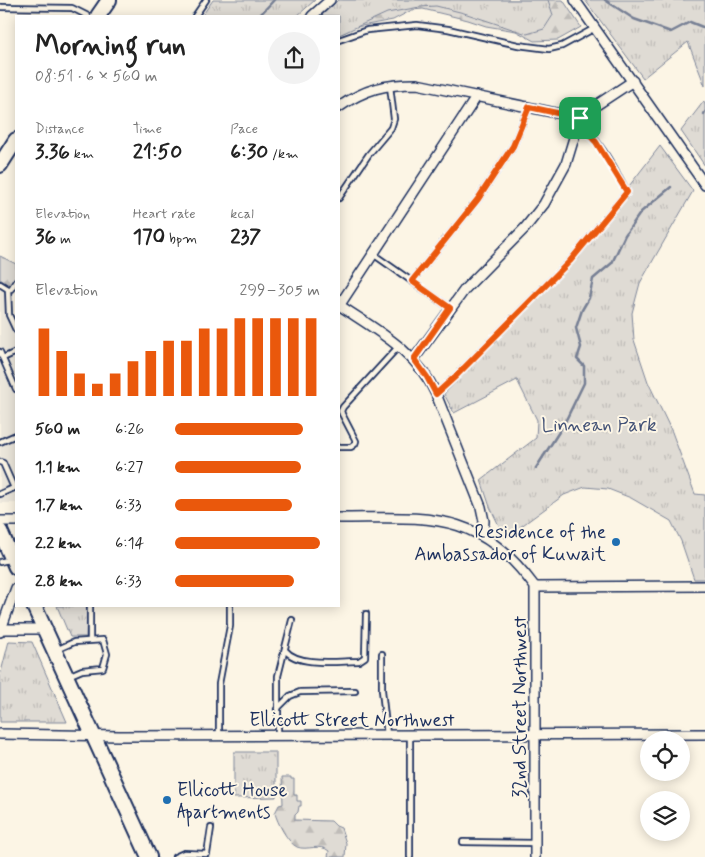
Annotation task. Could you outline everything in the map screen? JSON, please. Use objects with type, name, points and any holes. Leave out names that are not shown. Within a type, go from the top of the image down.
[{"type":"main road","points":[[99,15],[109,0]]},
{"type":"main road","points":[[0,165],[15,142]]},
{"type":"main road","points":[[1,536],[10,562]]},
{"type":"main road","points":[[34,607],[149,857]]},
{"type":"street","points":[[313,15],[330,0]]},
{"type":"street","points":[[575,0],[705,184]]},
{"type":"street","points":[[414,359],[450,308],[478,275],[525,228],[539,210],[563,171],[579,121],[589,110],[633,82]]},
{"type":"street","points":[[340,106],[371,90],[389,85],[417,84],[529,107],[579,121]]},
{"type":"street","points":[[340,304],[477,96]]},
{"type":"street","points":[[340,306],[399,346],[414,359],[427,377],[436,394],[481,507],[484,521],[483,536]]},
{"type":"street","points":[[340,518],[429,519],[450,522],[466,527],[483,536],[516,564],[535,587],[705,586]]},
{"type":"street","points":[[0,521],[15,520]]},
{"type":"street","name":"32nd Street Northwest","points":[[535,587],[535,857]]},
{"type":"street","points":[[15,591],[0,630],[45,629]]},
{"type":"street","name":"Ellicott Street Northwest","points":[[0,734],[278,736],[705,734]]},
{"type":"lane","points":[[196,15],[206,0]]},
{"type":"lane","points":[[0,7],[72,8],[86,15]]},
{"type":"lane","points":[[340,40],[367,30],[417,25],[448,29],[549,49],[562,46],[595,28]]},
{"type":"lane","points":[[340,197],[369,154],[391,128],[394,119],[389,85]]},
{"type":"lane","points":[[412,281],[478,199],[513,146],[529,107]]},
{"type":"lane","points":[[436,394],[570,261],[627,192],[596,142],[579,121]]},
{"type":"lane","points":[[373,254],[450,308]]},
{"type":"lane","points":[[8,289],[15,282]]},
{"type":"lane","points":[[0,284],[8,289]]},
{"type":"lane","points":[[8,289],[9,315],[15,328]]},
{"type":"lane","points":[[340,447],[351,446],[356,441],[342,414],[343,407],[399,346]]},
{"type":"lane","points":[[0,352],[15,386]]},
{"type":"lane","points":[[3,358],[15,352]]},
{"type":"lane","points":[[0,442],[15,435]]},
{"type":"lane","points":[[0,462],[3,463],[15,487],[0,494]]},
{"type":"lane","points":[[90,607],[90,640]]},
{"type":"lane","points":[[219,736],[220,684],[230,626],[230,607]]},
{"type":"lane","points":[[285,650],[288,654],[301,660],[359,661],[365,657],[366,614]]},
{"type":"lane","points":[[278,736],[278,676],[292,620]]},
{"type":"lane","points":[[54,650],[74,642],[103,640],[107,654],[104,668],[82,670],[67,677]]},
{"type":"lane","points":[[382,654],[382,690],[387,735]]},
{"type":"lane","points":[[278,710],[290,696],[300,692],[355,691]]},
{"type":"lane","points":[[410,735],[410,857]]},
{"type":"lane","points":[[175,857],[184,853],[207,854],[211,828]]},
{"type":"lane","points":[[463,842],[535,843]]},
{"type":"shaded area","points":[[0,289],[4,291],[8,318],[15,333],[15,503],[0,503]]},
{"type":"green space","points":[[213,0],[315,0],[298,15],[203,15]]},
{"type":"green space","points":[[338,0],[548,0],[553,15],[544,29],[527,34],[464,13],[436,6],[420,7],[387,13],[340,35],[340,15],[322,15]]},
{"type":"green space","points":[[342,0],[563,0],[581,27],[558,40],[534,41],[516,31],[486,26],[423,9],[412,10],[393,20],[356,27],[340,35],[340,15],[323,15]]},
{"type":"green space","points":[[585,0],[705,0],[705,86],[688,42],[643,78]]},
{"type":"green space","points":[[704,101],[705,106],[705,166],[681,131]]},
{"type":"green space","name":"Linnean Park","points":[[660,146],[693,191],[640,283],[632,313],[634,340],[648,382],[672,432],[695,494],[705,495],[705,579],[694,579],[681,541],[671,521],[631,498],[608,489],[585,487],[564,495],[505,538],[490,507],[481,480],[536,438],[537,420],[517,380],[454,413],[444,394],[568,265]]},
{"type":"green space","points":[[0,256],[15,264],[15,289],[0,279]]},
{"type":"green space","points":[[57,607],[87,607],[86,637],[70,637]]},
{"type":"green space","points":[[9,641],[32,642],[67,722],[0,722],[0,676]]},
{"type":"green space","points":[[234,752],[276,752],[276,797],[234,798]]},
{"type":"green space","points":[[282,777],[294,779],[294,795],[297,795],[297,801],[301,801],[301,806],[299,806],[298,812],[295,815],[295,820],[331,821],[341,828],[346,843],[345,857],[328,857],[329,851],[325,849],[318,847],[301,848],[290,841],[280,827],[275,813],[279,805],[283,804]]},
{"type":"waterway","points":[[260,15],[274,0]]},
{"type":"waterway","points":[[605,0],[634,19],[671,32],[690,22],[705,28]]},
{"type":"waterway","points":[[536,468],[564,424],[584,383],[584,366],[577,359],[581,347],[576,328],[582,310],[589,298],[593,279],[612,263],[625,235],[641,212],[671,187]]},
{"type":"place","name":"Residence of the Ambassador of Kuwait","points":[[616,542]]},
{"type":"place","name":"Ellicott House Apartments","points":[[167,800]]},
{"type":"route","points":[[529,107],[580,118],[579,124],[596,142],[617,173],[627,192],[570,261],[488,345],[436,394],[414,359],[450,308],[412,281],[478,199],[513,146],[529,107]]}]
